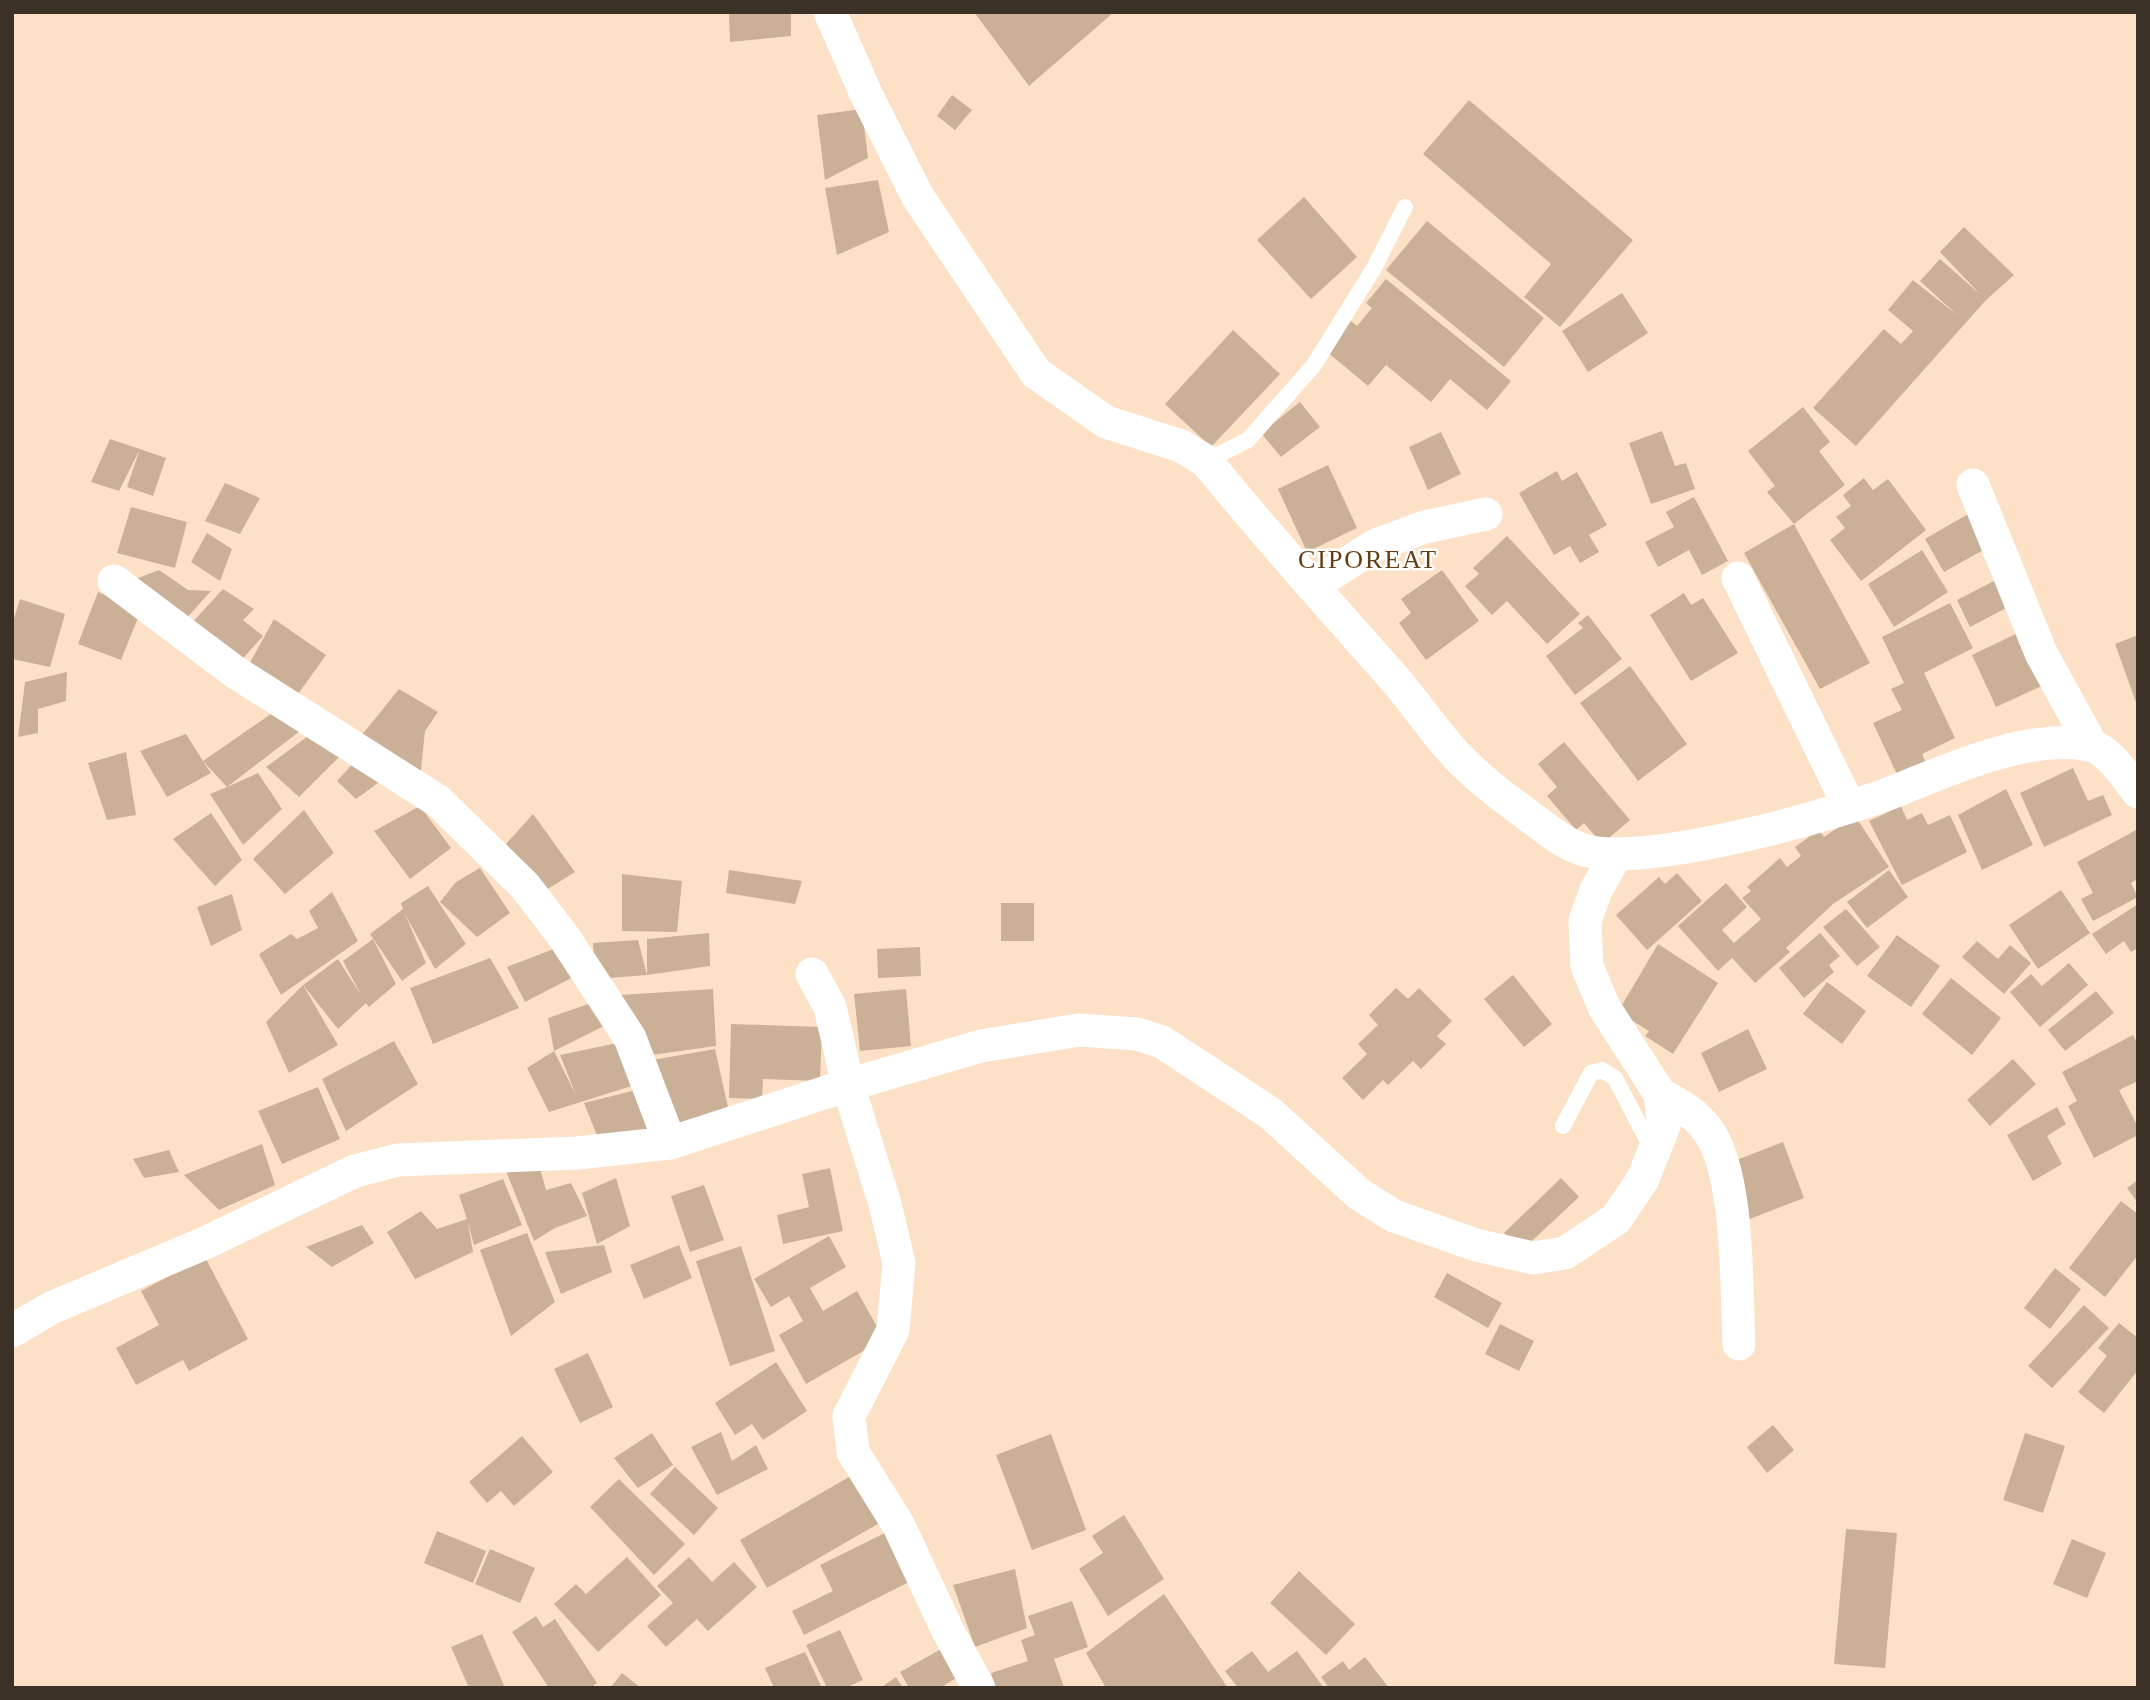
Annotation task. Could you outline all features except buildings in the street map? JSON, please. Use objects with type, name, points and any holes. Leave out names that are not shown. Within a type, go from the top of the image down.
[{"type":"street","points":[[830,12],[867,96],[918,197],[1036,373],[1107,422],[1181,446],[1206,461],[1458,757],[1557,837],[1582,850],[1616,855],[1659,851],[1733,838],[1902,789],[1935,773],[2010,749],[2071,743],[2092,746],[2111,759],[2138,792]]},
{"type":"street","points":[[1973,485],[2041,653],[2092,746]]},
{"type":"street","points":[[1312,586],[1376,545],[1425,527],[1486,514]]},
{"type":"street","points":[[1738,578],[1849,806]]},
{"type":"street","points":[[114,581],[235,672],[438,802],[524,886],[564,937],[630,1038],[670,1143]]},
{"type":"street","points":[[12,1331],[51,1308],[205,1243],[355,1171],[398,1160],[577,1153],[670,1143],[848,1085],[981,1046],[1079,1030],[1137,1034],[1162,1042],[1270,1112],[1359,1195],[1394,1216],[1476,1245],[1533,1258],[1565,1253],[1616,1219],[1655,1154],[1664,1126],[1660,1094],[1604,1007],[1587,967],[1584,921],[1596,890],[1616,855]]},
{"type":"street","points":[[812,974],[830,1007],[848,1085],[885,1204],[899,1263],[893,1330],[849,1416],[853,1452],[899,1526],[947,1629],[979,1688]]},
{"type":"street","points":[[1660,1094],[1692,1112],[1709,1131],[1723,1167],[1734,1232],[1739,1344]]},
{"type":"lane","points":[[1206,461],[1248,440],[1314,365],[1374,268],[1405,207]]},
{"type":"lane","points":[[1563,1126],[1591,1073],[1602,1070],[1615,1078],[1655,1154]]},
{"type":"district","name":"CIPOREAT","points":[[1368,559]]}]
